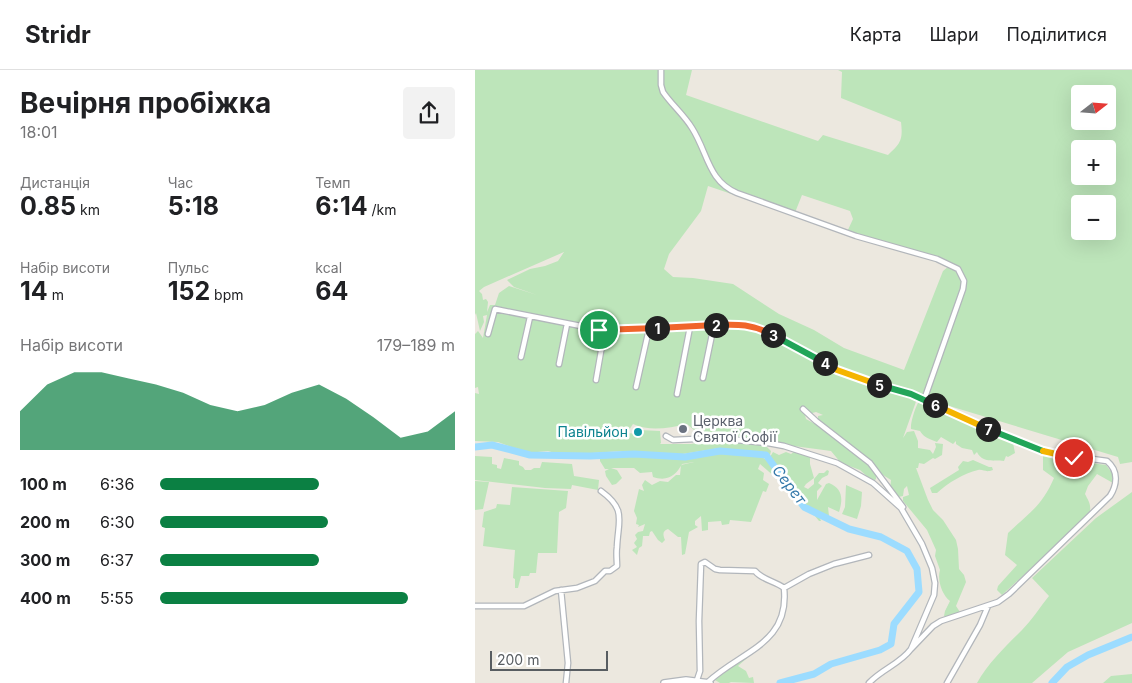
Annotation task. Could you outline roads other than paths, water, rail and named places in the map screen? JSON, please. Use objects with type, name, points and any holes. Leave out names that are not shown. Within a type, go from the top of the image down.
[{"type":"street","points":[[661,70],[663,92],[692,129],[713,174],[722,186],[737,194],[856,236],[937,259],[958,269],[965,281],[963,289],[925,400]]},
{"type":"street","points":[[488,334],[495,309],[606,331],[736,325],[759,328],[837,370],[925,400],[984,428],[1042,450],[1074,458],[1107,462],[1112,465],[1115,472],[1115,488],[1110,496],[1009,594],[998,602],[941,621],[933,626],[907,655],[883,670],[869,683]]},
{"type":"street","points":[[521,357],[530,317]]},
{"type":"street","points":[[559,364],[567,324]]},
{"type":"street","points":[[703,378],[714,326]]},
{"type":"street","points":[[677,394],[690,327]]},
{"type":"street","points":[[636,387],[649,329]]},
{"type":"street","points":[[596,380],[606,331]]},
{"type":"street","points":[[803,409],[870,463],[901,504],[905,514]]},
{"type":"street","points":[[666,436],[673,440],[716,438],[768,443],[814,455],[837,463],[866,478],[901,508],[929,557],[935,583],[934,595],[911,649]]},
{"type":"street","points":[[475,606],[524,606],[548,594],[577,588],[595,581],[605,571],[610,571],[617,566],[617,546],[621,518],[614,502],[601,491]]},
{"type":"street","points":[[783,588],[809,574],[834,564],[869,555]]},
{"type":"street","points":[[697,680],[700,663],[700,569],[703,562],[721,570],[755,571],[761,577],[783,588]]},
{"type":"street","points":[[664,683],[697,680],[709,683],[715,676],[759,646],[777,628],[784,609],[783,588]]},
{"type":"street","points":[[561,590],[568,663],[566,683]]},
{"type":"street","points":[[947,683],[980,625],[988,606]]},
{"type":"waterway","name":"Серет","points":[[475,447],[492,445],[530,455],[590,456],[634,454],[685,457],[720,451],[766,455],[804,507],[849,529],[881,537],[907,551],[917,569],[919,592],[894,624],[891,644],[880,650],[831,664],[814,674],[780,683]]},
{"type":"waterway","points":[[1052,683],[1067,667],[1088,655],[1132,637]]},
{"type":"place","name":"Церква Святої Софії","points":[[683,429]]},
{"type":"place","name":"Павільйон","points":[[638,432]]}]
